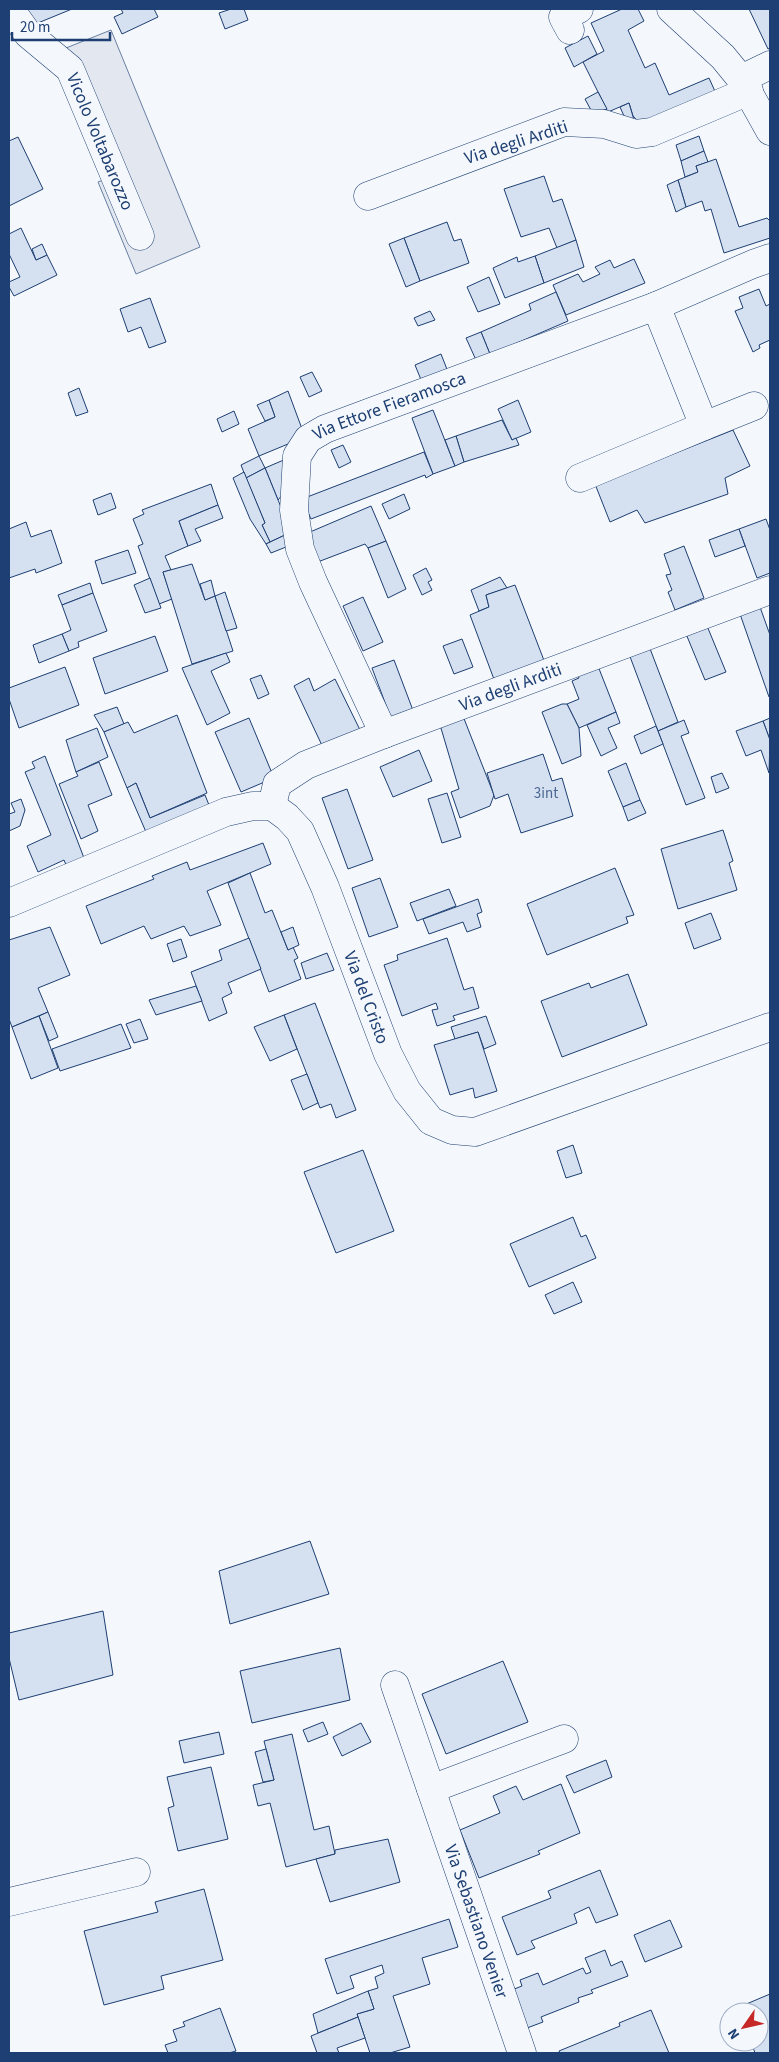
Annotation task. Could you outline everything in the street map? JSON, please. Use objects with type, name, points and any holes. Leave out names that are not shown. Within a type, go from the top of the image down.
[{"type":"street","name":"Vicolo Voltabarozzo","points":[[10,9],[28,34],[70,69],[140,236]]},
{"type":"street","points":[[671,9],[723,57],[745,85],[770,131]]},
{"type":"street","name":"Via degli Arditi","points":[[368,196],[564,122],[604,124],[636,134],[652,132],[745,85],[770,65]]},
{"type":"street","name":"Via Ettore Fieramosca","points":[[384,734],[313,582],[300,549],[294,510],[297,456],[308,439],[325,429],[656,306],[770,258]]},
{"type":"street","points":[[656,306],[704,426]]},
{"type":"street","points":[[580,478],[754,406]]},
{"type":"street","name":"Via degli Arditi","points":[[272,806],[277,784],[306,765],[770,590]]},
{"type":"street","points":[[9,903],[226,812],[253,806],[272,806]]},
{"type":"street","name":"Via del Cristo","points":[[272,806],[287,817],[300,832],[325,887],[388,1054],[407,1091],[431,1121],[452,1130],[475,1132],[770,1027]]},
{"type":"street","name":"Via Sebastiano Venier","points":[[395,1686],[522,2053]]},
{"type":"street","points":[[431,1789],[564,1739]]},
{"type":"street","points":[[9,1902],[136,1872]]},
{"type":"shaded area","points":[[111,30],[200,247],[136,274],[98,182],[113,176],[61,50]]},
{"type":"building","points":[[26,9],[72,9],[33,25]]},
{"type":"building","points":[[121,9],[154,9],[158,17],[122,34],[114,17],[123,13]]},
{"type":"building","points":[[231,9],[244,9],[248,20],[225,29],[219,13]]},
{"type":"building","points":[[622,9],[638,9],[644,21],[628,30],[645,68],[655,63],[669,95],[709,78],[718,98],[646,130],[633,116],[629,103],[608,112],[583,62],[604,51],[591,23]]},
{"type":"building","points":[[749,9],[770,9],[770,48],[768,49]]},
{"type":"building","points":[[588,36],[597,54],[574,67],[565,48]]},
{"type":"building","points":[[598,92],[607,109],[593,114],[585,99]]},
{"type":"building","points":[[629,103],[634,120],[624,116],[620,107]]},
{"type":"building","points":[[699,136],[704,151],[681,161],[676,145]]},
{"type":"building","points":[[18,137],[43,189],[9,206],[9,141]]},
{"type":"building","points":[[704,151],[708,162],[696,166],[698,172],[685,177],[681,161]]},
{"type":"building","points":[[716,159],[739,227],[767,218],[770,220],[770,238],[724,253],[711,209],[705,211],[702,201],[686,207],[678,180],[698,172],[696,166]]},
{"type":"building","points":[[544,176],[553,202],[562,199],[576,240],[557,248],[549,228],[521,237],[504,189]]},
{"type":"building","points":[[678,180],[686,207],[676,212],[667,185]]},
{"type":"building","points":[[447,222],[454,241],[461,239],[469,263],[420,281],[404,238]]},
{"type":"building","points":[[21,228],[36,260],[47,255],[57,275],[14,296],[9,287],[9,282],[20,277],[9,254],[9,234]]},
{"type":"building","points":[[404,238],[420,281],[406,287],[389,244]]},
{"type":"building","points":[[576,240],[584,267],[544,283],[535,256]]},
{"type":"building","points":[[42,244],[47,255],[36,260],[32,249]]},
{"type":"building","points":[[535,256],[544,283],[505,298],[493,268],[517,257],[518,262]]},
{"type":"building","points":[[634,259],[645,283],[566,315],[553,285],[578,274],[583,282],[600,274],[595,267],[610,260],[614,268]]},
{"type":"building","points":[[489,277],[500,304],[478,312],[467,287]]},
{"type":"building","points":[[759,289],[766,306],[770,304],[770,340],[759,345],[760,348],[753,352],[735,311],[743,308],[739,297]]},
{"type":"building","points":[[556,292],[568,321],[510,346],[492,359],[481,332],[531,310],[529,304]]},
{"type":"building","points":[[150,298],[166,342],[149,348],[141,327],[128,332],[120,309]]},
{"type":"building","points":[[430,311],[435,320],[418,326],[414,318]]},
{"type":"building","points":[[481,332],[492,359],[476,360],[466,338]]},
{"type":"building","points":[[441,354],[450,377],[424,387],[415,365]]},
{"type":"building","points":[[312,372],[322,391],[309,397],[300,377]]},
{"type":"building","points":[[79,388],[88,412],[76,416],[68,393]]},
{"type":"building","points":[[288,391],[305,437],[259,456],[248,429],[275,417],[269,400]]},
{"type":"building","points":[[269,400],[275,417],[265,421],[257,405]]},
{"type":"building","points":[[518,400],[531,432],[512,440],[498,409]]},
{"type":"building","points":[[433,410],[455,466],[433,474],[412,418]]},
{"type":"building","points":[[234,411],[239,424],[222,432],[217,419]]},
{"type":"building","points":[[502,420],[512,440],[516,438],[519,445],[464,462],[456,436]]},
{"type":"building","points":[[733,430],[750,466],[725,478],[728,494],[645,523],[637,510],[610,522],[595,484]]},
{"type":"building","points":[[456,436],[464,462],[455,466],[445,440]]},
{"type":"building","points":[[343,445],[351,462],[339,468],[331,450]]},
{"type":"building","points":[[424,452],[433,474],[426,478],[425,475],[311,519],[302,499]]},
{"type":"building","points":[[259,456],[265,468],[246,478],[241,465]]},
{"type":"building","points":[[286,459],[283,494],[278,500],[265,468]]},
{"type":"building","points":[[265,468],[285,517],[287,534],[270,542],[262,525],[265,523],[246,478]]},
{"type":"building","points":[[244,472],[265,523],[262,525],[270,542],[266,544],[250,519],[233,478]]},
{"type":"building","points":[[211,484],[218,505],[179,521],[188,546],[165,556],[171,570],[163,572],[172,599],[159,604],[138,546],[143,544],[133,519],[144,514],[142,510]]},
{"type":"building","points":[[111,493],[116,508],[98,515],[93,500]]},
{"type":"building","points":[[404,494],[410,509],[389,519],[382,504]]},
{"type":"building","points":[[218,505],[223,518],[195,529],[201,541],[188,546],[179,521]]},
{"type":"building","points":[[371,506],[386,541],[368,548],[365,544],[315,563],[303,535]]},
{"type":"building","points":[[766,519],[770,530],[770,573],[757,578],[739,529]]},
{"type":"building","points":[[26,522],[31,537],[51,530],[62,563],[36,573],[35,569],[9,578],[9,529]]},
{"type":"building","points":[[739,529],[745,546],[715,557],[709,540]]},
{"type":"building","points":[[287,534],[286,547],[271,553],[266,544]]},
{"type":"building","points":[[386,541],[406,589],[388,598],[368,548]]},
{"type":"building","points":[[684,546],[704,598],[675,610],[668,592],[672,590],[666,575],[671,574],[664,554]]},
{"type":"building","points":[[128,550],[136,573],[102,584],[95,561]]},
{"type":"building","points":[[192,564],[205,600],[215,596],[233,651],[192,664],[163,572]]},
{"type":"building","points":[[426,568],[432,580],[428,582],[432,590],[422,595],[413,575]]},
{"type":"building","points":[[500,577],[507,588],[486,595],[489,607],[479,611],[471,590]]},
{"type":"building","points":[[150,578],[161,608],[145,613],[134,585]]},
{"type":"building","points":[[211,580],[215,596],[205,600],[200,584]]},
{"type":"building","points":[[90,583],[93,593],[62,605],[58,595]]},
{"type":"building","points":[[515,585],[545,663],[495,682],[470,615],[489,607],[486,595]]},
{"type":"building","points":[[225,592],[237,628],[226,631],[215,596]]},
{"type":"building","points":[[93,593],[107,631],[78,642],[79,647],[69,651],[62,634],[71,630],[62,605]]},
{"type":"building","points":[[363,597],[383,642],[363,651],[343,606]]},
{"type":"building","points":[[760,607],[770,635],[770,697],[740,614]]},
{"type":"building","points":[[705,621],[726,672],[705,680],[684,629]]},
{"type":"building","points":[[62,634],[69,651],[39,663],[33,645]]},
{"type":"building","points":[[155,636],[168,671],[105,694],[93,658]]},
{"type":"building","points":[[462,639],[473,667],[454,674],[443,646]]},
{"type":"building","points":[[649,646],[678,722],[658,731],[629,654]]},
{"type":"building","points":[[226,653],[230,662],[211,671],[230,713],[207,725],[182,668]]},
{"type":"building","points":[[394,660],[417,721],[395,729],[372,668]]},
{"type":"building","points":[[596,661],[616,712],[579,728],[567,704],[579,699],[572,681],[579,678],[576,670]]},
{"type":"building","points":[[65,667],[79,705],[19,728],[9,699],[9,688]]},
{"type":"building","points":[[261,675],[269,694],[258,699],[250,679]]},
{"type":"building","points":[[309,678],[314,691],[335,679],[361,732],[327,756],[294,686]]},
{"type":"building","points":[[562,704],[567,704],[579,728],[581,756],[562,764],[542,712]]},
{"type":"building","points":[[117,707],[124,724],[104,732],[94,715]]},
{"type":"building","points":[[461,711],[494,795],[490,806],[460,818],[451,792],[459,789],[438,718]]},
{"type":"building","points":[[616,712],[620,723],[608,728],[617,748],[601,756],[587,725]]},
{"type":"building","points":[[177,715],[207,793],[150,818],[136,783],[127,788],[104,732],[128,722],[134,733]]},
{"type":"building","points":[[249,718],[274,778],[241,792],[215,732]]},
{"type":"building","points":[[770,718],[770,740],[763,721]]},
{"type":"building","points":[[684,720],[689,733],[681,736],[705,798],[686,805],[658,731]]},
{"type":"building","points":[[763,721],[770,740],[769,773],[761,750],[746,756],[736,731]]},
{"type":"building","points":[[656,726],[663,744],[641,754],[634,736]]},
{"type":"building","points":[[97,728],[108,757],[76,772],[66,740]]},
{"type":"building","points":[[419,750],[432,781],[393,797],[380,767]]},
{"type":"building","points":[[543,754],[552,781],[562,778],[573,816],[521,833],[508,794],[495,799],[487,773]]},
{"type":"building","points":[[45,756],[84,858],[66,865],[64,860],[38,872],[27,846],[51,835],[25,772],[35,768],[32,762]]},
{"type":"building","points":[[99,762],[112,795],[88,805],[98,831],[81,839],[59,784],[78,776],[76,772]]},
{"type":"building","points":[[626,763],[640,800],[623,807],[608,771]]},
{"type":"building","points":[[722,773],[729,788],[716,793],[711,777]]},
{"type":"building","points":[[136,783],[150,818],[205,795],[209,805],[146,832],[127,788]]},
{"type":"building","points":[[347,789],[373,860],[348,869],[322,798]]},
{"type":"building","points":[[447,793],[461,837],[442,843],[428,799]]},
{"type":"building","points":[[21,799],[25,810],[20,826],[9,831],[9,814],[15,812],[11,803]]},
{"type":"building","points":[[640,800],[646,813],[628,821],[623,807]]},
{"type":"building","points":[[723,830],[733,861],[729,863],[737,890],[678,909],[661,849]]},
{"type":"building","points":[[263,843],[271,864],[207,891],[221,925],[190,936],[184,926],[151,939],[144,926],[101,944],[86,906],[154,879],[152,876],[187,862],[190,870]]},
{"type":"building","points":[[615,868],[634,915],[626,917],[628,923],[547,955],[527,904]]},
{"type":"building","points":[[250,873],[265,913],[272,910],[288,950],[293,947],[298,958],[294,960],[301,979],[269,992],[228,883]]},
{"type":"building","points":[[380,878],[398,927],[369,937],[352,888]]},
{"type":"building","points":[[449,889],[456,906],[417,921],[410,903]]},
{"type":"building","points":[[478,899],[482,912],[477,914],[481,927],[467,932],[463,922],[429,934],[423,919]]},
{"type":"building","points":[[711,913],[721,939],[694,949],[685,923]]},
{"type":"building","points":[[50,927],[70,975],[38,988],[48,1012],[12,1027],[9,1019],[9,940]]},
{"type":"building","points":[[293,927],[299,945],[288,950],[281,932]]},
{"type":"building","points":[[249,938],[261,969],[228,983],[232,993],[222,998],[227,1013],[209,1021],[191,972],[222,960],[219,950]]},
{"type":"building","points":[[447,938],[464,990],[473,987],[479,1008],[453,1016],[455,1020],[437,1026],[432,1010],[438,1009],[436,1003],[402,1016],[384,965],[398,960],[397,955]]},
{"type":"building","points":[[181,939],[187,957],[173,962],[167,944]]},
{"type":"building","points":[[327,953],[334,970],[306,979],[301,963]]},
{"type":"building","points":[[628,974],[647,1025],[562,1057],[541,1001],[589,983],[591,988]]},
{"type":"building","points":[[196,986],[202,1001],[156,1015],[149,1000]]},
{"type":"building","points":[[315,1003],[356,1110],[336,1118],[331,1104],[320,1108],[284,1015]]},
{"type":"building","points":[[48,1012],[58,1037],[49,1041],[39,1016]]},
{"type":"building","points":[[284,1015],[297,1049],[270,1061],[254,1027]]},
{"type":"building","points":[[39,1016],[58,1068],[31,1079],[12,1027]]},
{"type":"building","points":[[486,1016],[496,1044],[484,1049],[478,1032],[455,1039],[451,1027]]},
{"type":"building","points":[[140,1019],[148,1039],[134,1043],[126,1024]]},
{"type":"building","points":[[121,1024],[131,1048],[60,1071],[52,1049]]},
{"type":"building","points":[[478,1032],[497,1091],[475,1098],[473,1088],[450,1095],[434,1045]]},
{"type":"building","points":[[307,1074],[318,1103],[303,1110],[291,1080]]},
{"type":"building","points":[[573,1145],[582,1173],[566,1178],[557,1151]]},
{"type":"building","points":[[363,1150],[394,1231],[336,1253],[304,1172]]},
{"type":"building","points":[[573,1217],[581,1237],[586,1235],[596,1258],[529,1287],[510,1244]]},
{"type":"building","points":[[573,1282],[582,1302],[554,1314],[545,1295]]},
{"type":"building","points":[[310,1541],[329,1594],[230,1624],[219,1571]]},
{"type":"building","points":[[103,1611],[113,1675],[19,1700],[9,1658],[9,1633]]},
{"type":"building","points":[[340,1648],[350,1700],[252,1723],[240,1671]]},
{"type":"building","points":[[503,1661],[528,1722],[446,1754],[422,1694]]},
{"type":"building","points":[[323,1722],[328,1734],[308,1742],[303,1730]]},
{"type":"building","points":[[361,1723],[371,1742],[342,1756],[333,1737]]},
{"type":"building","points":[[219,1732],[224,1754],[184,1763],[179,1741]]},
{"type":"building","points":[[292,1734],[314,1830],[329,1826],[335,1854],[286,1867],[270,1803],[258,1806],[253,1785],[274,1780],[264,1741]]},
{"type":"building","points":[[266,1749],[274,1780],[263,1782],[255,1752]]},
{"type":"building","points":[[606,1760],[612,1777],[574,1793],[566,1776]]},
{"type":"building","points":[[211,1767],[228,1839],[178,1851],[168,1808],[174,1806],[167,1777]]},
{"type":"building","points":[[561,1784],[580,1833],[538,1851],[540,1854],[479,1878],[460,1830],[500,1813],[493,1796],[516,1786],[523,1800]]},
{"type":"building","points":[[388,1839],[400,1882],[330,1902],[316,1859],[335,1854],[335,1850]]},
{"type":"building","points":[[600,1870],[618,1915],[596,1923],[589,1907],[574,1914],[577,1923],[531,1941],[535,1948],[517,1955],[502,1917],[551,1898],[548,1891]]},
{"type":"building","points":[[204,1889],[223,1960],[161,1976],[164,1989],[104,2005],[84,1931],[158,1912],[155,1902]]},
{"type":"building","points":[[449,1919],[458,1947],[422,1958],[430,1984],[393,1996],[410,2047],[390,2053],[370,2053],[357,2014],[374,2009],[368,1991],[378,1988],[375,1977],[384,1973],[382,1965],[350,1976],[354,1988],[337,1994],[325,1959]]},
{"type":"building","points":[[670,1920],[682,1947],[645,1962],[634,1935]]},
{"type":"building","points":[[605,1950],[611,1966],[622,1961],[628,1976],[591,1990],[593,1993],[578,1998],[579,2002],[541,2017],[543,2022],[519,2031],[504,1993],[522,1986],[520,1980],[538,1973],[543,1985],[583,1968],[586,1974],[591,1972],[585,1958]]},
{"type":"building","points":[[368,1991],[374,2009],[357,2014],[358,2017],[318,2033],[313,2014]]},
{"type":"building","points":[[770,1994],[770,2053],[755,2052],[769,2052],[769,2002],[751,2002]]},
{"type":"building","points":[[220,2008],[236,2051],[229,2053],[168,2053],[165,2045],[177,2041],[173,2030],[185,2026],[183,2022]]},
{"type":"building","points":[[651,2010],[669,2053],[560,2053],[559,2051],[620,2026],[619,2023]]},
{"type":"building","points":[[358,2017],[365,2038],[337,2048],[339,2053],[317,2053],[311,2036]]}]
